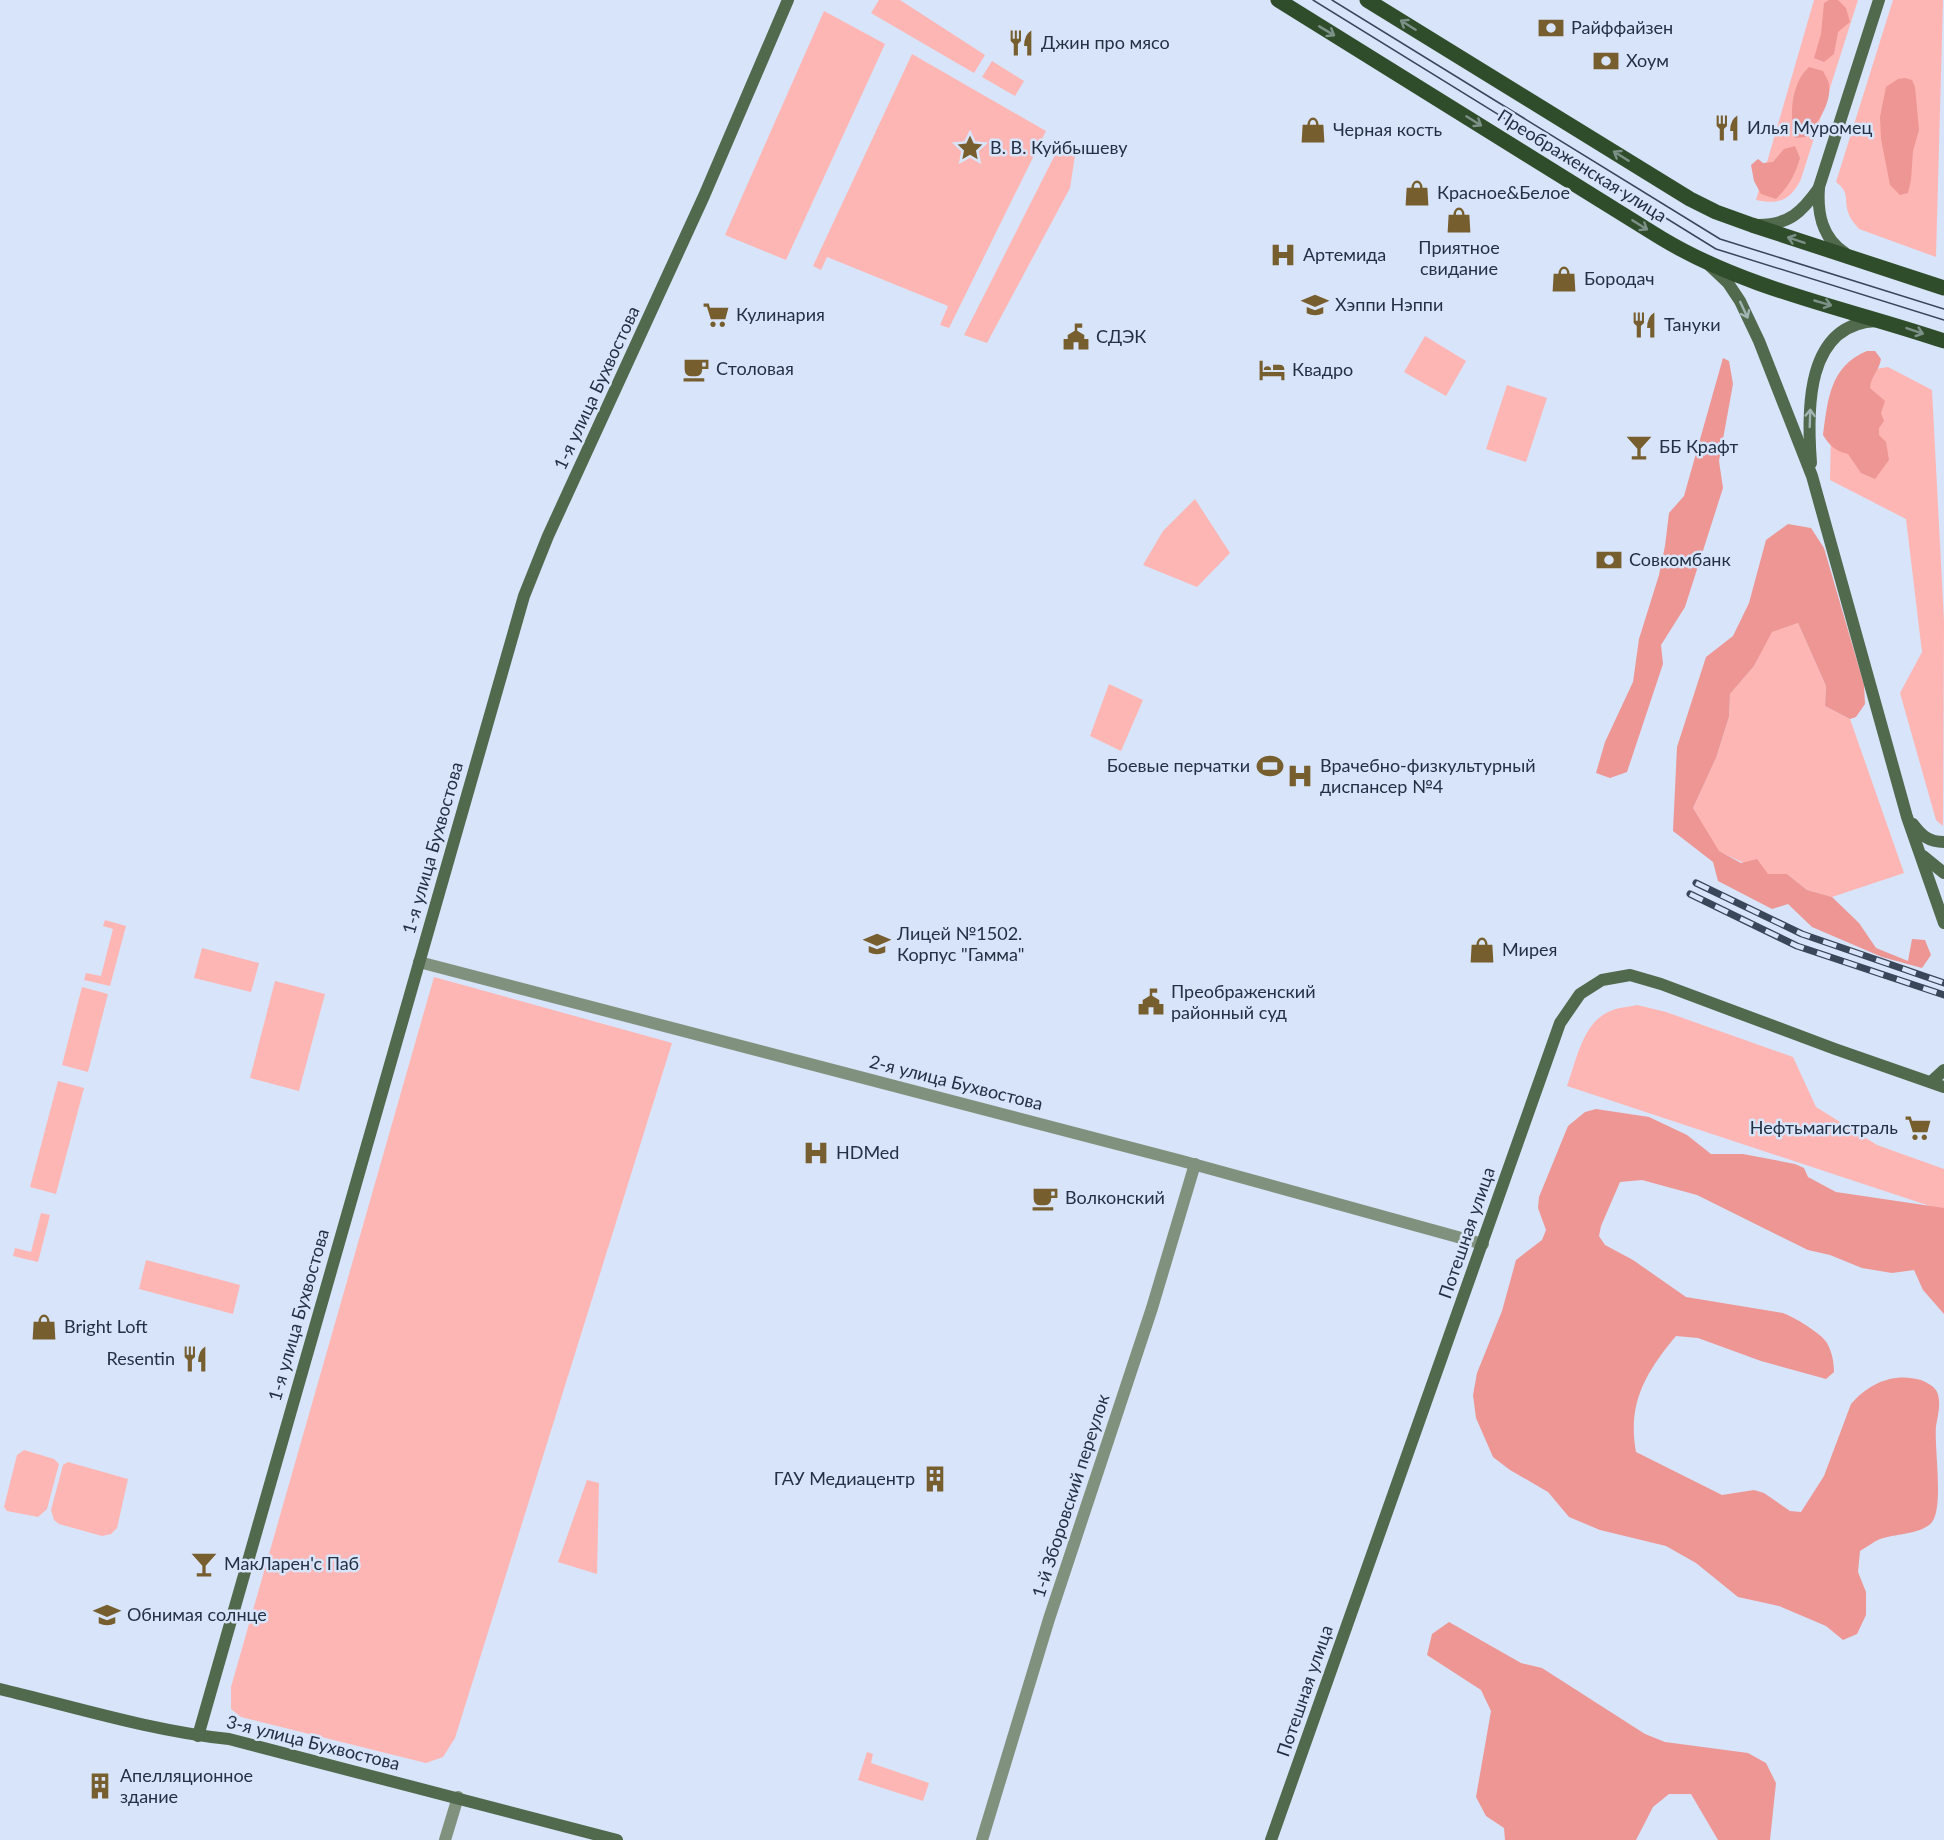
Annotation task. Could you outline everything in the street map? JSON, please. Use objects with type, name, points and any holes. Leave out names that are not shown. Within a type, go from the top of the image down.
[{"type":"main road","name":"Преображенская улица","points":[[1278,0],[1661,238],[1708,264],[1788,293],[1886,321],[1944,341]]},
{"type":"main road","name":"Преображенская улица","points":[[1367,0],[1690,199],[1716,212],[1944,288]]},
{"type":"street","name":"1-я улица Бухвостова","points":[[198,1736],[524,596],[548,536],[704,196],[788,0]]},
{"type":"street","points":[[1851,257],[1836,247],[1824,230],[1818,214],[1819,187],[1880,0]]},
{"type":"street","points":[[1752,225],[1773,225],[1792,217],[1804,208],[1819,187]]},
{"type":"street","points":[[1708,264],[1728,283],[1740,301],[1759,341],[1812,476],[1907,816],[1944,923]]},
{"type":"street","points":[[1812,476],[1809,438],[1811,396],[1815,374],[1822,355],[1835,336],[1849,327],[1865,321],[1886,321]]},
{"type":"street","points":[[1907,816],[1923,837],[1934,842],[1944,842]]},
{"type":"street","points":[[1922,856],[1944,873]]},
{"type":"street","name":"2-я улица Бухвостова","points":[[419,962],[1195,1164],[1483,1244]]},
{"type":"street","name":"Потешная улица","points":[[1271,1840],[1560,1023],[1580,994],[1602,980],[1630,975],[1661,984],[1944,1087]]},
{"type":"street","points":[[1931,1082],[1944,1070]]},
{"type":"street","points":[[1931,1082],[1944,1077]]},
{"type":"street","name":"1-й Зборовский переулок","points":[[982,1840],[1049,1619],[1152,1308],[1195,1164]]},
{"type":"street","name":"3-я улица Бухвостова","points":[[0,1689],[198,1736],[229,1739],[617,1840]]},
{"type":"street","points":[[445,1840],[458,1797]]},
{"type":"shaded area","points":[[879,0],[900,0],[985,55],[974,73],[871,13]]},
{"type":"shaded area","points":[[1814,0],[1858,0],[1801,179],[1793,192],[1783,199],[1771,202],[1756,200]]},
{"type":"shaded area","points":[[1829,0],[1838,0],[1846,8],[1850,22],[1838,32],[1834,54],[1824,62],[1814,58],[1821,34],[1824,3]]},
{"type":"shaded area","points":[[1893,0],[1943,0],[1936,257],[1859,229],[1849,215],[1845,193],[1836,182]]},
{"type":"shaded area","points":[[824,11],[885,44],[786,260],[725,235]]},
{"type":"shaded area","points":[[912,54],[1046,131],[949,328],[940,325],[948,306],[827,257],[821,270],[813,266]]},
{"type":"shaded area","points":[[992,61],[1024,81],[1015,96],[982,77]]},
{"type":"shaded area","points":[[1809,67],[1823,71],[1829,84],[1828,98],[1819,120],[1806,137],[1795,138],[1792,120],[1793,100],[1798,82]]},
{"type":"shaded area","points":[[1898,79],[1912,80],[1915,87],[1919,130],[1913,151],[1908,193],[1900,195],[1890,185],[1881,139],[1880,117],[1886,87]]},
{"type":"shaded area","points":[[1062,141],[1076,149],[1070,188],[987,343],[964,335]]},
{"type":"shaded area","points":[[1795,146],[1800,158],[1788,185],[1776,199],[1761,194],[1754,181],[1751,165],[1758,159],[1763,163],[1773,162],[1784,149]]},
{"type":"shaded area","points":[[1425,336],[1466,361],[1446,396],[1404,372]]},
{"type":"shaded area","points":[[1867,351],[1875,351],[1881,359],[1870,388],[1885,401],[1881,413],[1884,421],[1879,428],[1879,435],[1886,442],[1889,460],[1875,479],[1861,473],[1848,454],[1833,447],[1823,435],[1829,397],[1838,375],[1845,365]]},
{"type":"shaded area","points":[[1723,358],[1729,361],[1733,384],[1719,461],[1723,488],[1685,607],[1661,645],[1663,664],[1627,772],[1610,778],[1596,773],[1605,742],[1633,682],[1639,639],[1659,575],[1669,513],[1684,496]]},
{"type":"shaded area","points":[[1888,367],[1932,390],[1944,621],[1943,826],[1936,820],[1900,693],[1922,652],[1906,519],[1830,480],[1831,429],[1863,371]]},
{"type":"shaded area","points":[[1507,385],[1547,398],[1526,462],[1486,449]]},
{"type":"shaded area","points":[[1195,499],[1230,553],[1197,587],[1143,565],[1163,531]]},
{"type":"shaded area","points":[[1788,524],[1811,528],[1824,548],[1864,685],[1865,704],[1856,717],[1850,719],[1825,706],[1826,686],[1798,623],[1772,632],[1754,666],[1730,694],[1729,717],[1716,758],[1693,808],[1719,851],[1741,863],[1757,859],[1768,874],[1787,874],[1807,890],[1832,897],[1859,923],[1876,948],[1908,961],[1912,939],[1925,940],[1931,955],[1922,968],[1882,957],[1812,927],[1788,904],[1772,909],[1718,881],[1713,862],[1673,831],[1677,747],[1706,657],[1733,636],[1749,603],[1766,540]]},
{"type":"shaded area","points":[[1798,623],[1826,686],[1825,706],[1850,719],[1904,873],[1832,897],[1807,890],[1787,874],[1768,874],[1718,851],[1693,808],[1716,758],[1729,717],[1730,694],[1754,666],[1771,632]]},
{"type":"shaded area","points":[[1109,684],[1143,700],[1121,751],[1090,736]]},
{"type":"shaded area","points":[[105,920],[126,926],[110,986],[84,980],[86,973],[101,976],[113,929],[103,926]]},
{"type":"shaded area","points":[[202,948],[259,963],[251,992],[194,978]]},
{"type":"shaded area","points":[[434,977],[672,1043],[455,1738],[443,1757],[426,1763],[241,1717],[231,1709],[231,1687]]},
{"type":"shaded area","points":[[275,981],[325,994],[299,1091],[250,1078]]},
{"type":"shaded area","points":[[82,987],[108,994],[88,1072],[62,1065]]},
{"type":"shaded area","points":[[1637,1005],[1666,1012],[1793,1057],[1816,1107],[1877,1145],[1944,1169],[1944,1288],[1939,1209],[1567,1086],[1582,1042],[1595,1022],[1613,1010]]},
{"type":"shaded area","points":[[58,1081],[84,1088],[56,1194],[30,1187]]},
{"type":"shaded area","points":[[1596,1109],[1649,1117],[1687,1135],[1711,1154],[1743,1154],[1795,1164],[1804,1168],[1808,1177],[1836,1192],[1944,1208],[1944,1314],[1923,1290],[1914,1270],[1892,1273],[1862,1268],[1830,1255],[1808,1250],[1697,1195],[1642,1180],[1620,1182],[1601,1226],[1599,1236],[1605,1245],[1633,1260],[1686,1297],[1783,1313],[1813,1330],[1829,1346],[1834,1372],[1826,1379],[1761,1361],[1698,1338],[1676,1336],[1656,1362],[1641,1389],[1637,1403],[1634,1418],[1636,1452],[1722,1495],[1754,1490],[1764,1493],[1790,1511],[1801,1512],[1824,1476],[1851,1404],[1858,1397],[1874,1385],[1901,1377],[1921,1380],[1936,1390],[1939,1403],[1936,1426],[1938,1490],[1936,1514],[1932,1522],[1922,1529],[1880,1539],[1860,1551],[1858,1572],[1866,1592],[1866,1615],[1857,1634],[1843,1640],[1826,1626],[1779,1606],[1738,1597],[1696,1563],[1666,1546],[1600,1530],[1569,1517],[1548,1492],[1510,1470],[1493,1457],[1476,1418],[1473,1395],[1477,1373],[1502,1311],[1516,1260],[1542,1240],[1546,1230],[1538,1208],[1539,1197],[1568,1126],[1585,1112]]},
{"type":"shaded area","points":[[41,1213],[50,1215],[38,1262],[13,1256],[15,1248],[31,1252]]},
{"type":"shaded area","points":[[146,1260],[240,1285],[233,1314],[139,1289]]},
{"type":"shaded area","points":[[24,1450],[54,1459],[59,1464],[47,1509],[38,1517],[7,1511],[4,1507],[17,1455]]},
{"type":"shaded area","points":[[68,1462],[128,1479],[117,1528],[111,1534],[102,1536],[59,1524],[54,1520],[51,1510],[63,1465]]},
{"type":"shaded area","points":[[587,1480],[599,1483],[597,1574],[558,1562]]},
{"type":"shaded area","points":[[1449,1622],[1521,1663],[1542,1668],[1645,1734],[1665,1742],[1748,1753],[1766,1763],[1776,1783],[1770,1840],[1718,1840],[1691,1794],[1669,1794],[1653,1807],[1636,1840],[1505,1840],[1504,1828],[1486,1816],[1476,1797],[1491,1711],[1481,1690],[1427,1655],[1432,1634]]},
{"type":"shaded area","points":[[867,1752],[873,1754],[871,1763],[929,1783],[923,1801],[858,1780]]},
{"type":"tram line","points":[[1313,0],[1716,249],[1944,320]]},
{"type":"tram line","points":[[1332,0],[1720,239],[1944,309]]},
{"type":"railway","points":[[1696,883],[1802,934],[1944,983]]},
{"type":"railway","points":[[1690,894],[1797,946],[1944,995]]},
{"type":"place","name":"Райффайзен","points":[[1551,28]]},
{"type":"place","name":"Джин про мясо","points":[[1021,43]]},
{"type":"place","name":"Хоум","points":[[1606,61]]},
{"type":"place","name":"Илья Муромец","points":[[1727,128]]},
{"type":"place","name":"Черная кость","points":[[1313,130]]},
{"type":"place","name":"В. В. Куйбышеву","points":[[970,148]]},
{"type":"place","name":"Красное&Белое","points":[[1417,193]]},
{"type":"place","name":"Приятное свидание","points":[[1459,220]]},
{"type":"place","name":"Артемида","points":[[1283,255]]},
{"type":"place","name":"Бородач","points":[[1564,279]]},
{"type":"place","name":"Хэппи Нэппи","points":[[1315,305]]},
{"type":"place","name":"Кулинария","points":[[716,315]]},
{"type":"place","name":"Тануки","points":[[1644,325]]},
{"type":"place","name":"СДЭК","points":[[1076,337]]},
{"type":"place","name":"Столовая","points":[[696,369]]},
{"type":"place","name":"Квадро","points":[[1272,370]]},
{"type":"place","name":"ББ Крафт","points":[[1639,447]]},
{"type":"place","name":"Совкомбанк","points":[[1609,560]]},
{"type":"place","name":"Боевые перчатки","points":[[1270,766]]},
{"type":"place","name":"Врачебно-физкультурный диспансер №4","points":[[1300,776]]},
{"type":"place","name":"Лицей №1502. Корпус \"Гамма\"","points":[[877,944]]},
{"type":"place","name":"Мирея","points":[[1482,950]]},
{"type":"place","name":"Преображенский районный суд","points":[[1151,1002]]},
{"type":"place","name":"Нефтьмагистраль","points":[[1918,1128]]},
{"type":"place","name":"HDMed","points":[[816,1153]]},
{"type":"place","name":"Волконский","points":[[1045,1198]]},
{"type":"place","name":"Bright Loft","points":[[44,1327]]},
{"type":"place","name":"Resentin","points":[[195,1359]]},
{"type":"place","name":"ГАУ Медиацентр","points":[[935,1479]]},
{"type":"place","name":"МакЛарен'с Паб","points":[[204,1564]]},
{"type":"place","name":"Обнимая солнце","points":[[107,1615]]},
{"type":"place","name":"Апелляционное здание","points":[[100,1786]]}]
